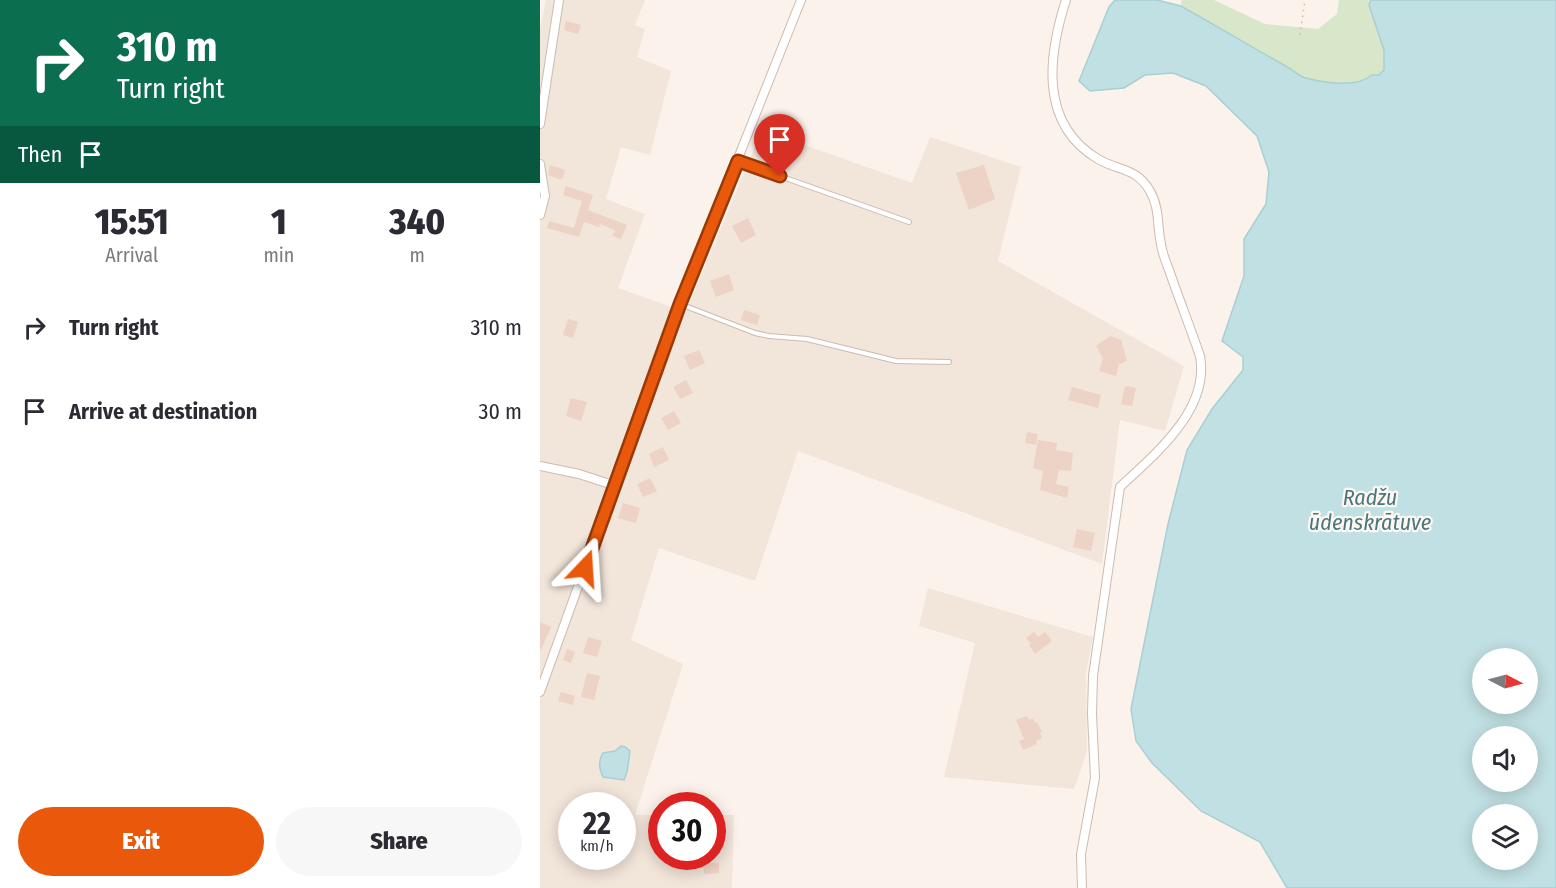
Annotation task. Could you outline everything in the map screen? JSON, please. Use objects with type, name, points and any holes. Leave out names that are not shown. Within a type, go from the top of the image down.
[{"type":"street","points":[[540,124],[559,0]]},
{"type":"street","points":[[540,692],[680,304],[801,0]]},
{"type":"street","points":[[1066,0],[1054,45],[1054,92],[1059,115],[1070,136],[1082,149],[1101,161],[1122,167],[1140,178],[1151,192],[1159,218],[1161,245],[1202,367],[1197,395],[1178,428],[1159,451],[1120,487],[1093,676],[1095,778],[1081,854],[1082,888]]},
{"type":"street","points":[[540,164],[545,196],[540,215]]},
{"type":"street","points":[[540,466],[579,474],[615,486]]},
{"type":"lane","points":[[738,161],[909,222]]},
{"type":"lane","points":[[680,304],[762,334],[807,339],[896,361],[948,362]]},
{"type":"path","points":[[1300,35],[1305,0]]},
{"type":"shaded area","points":[[546,0],[645,0],[635,25],[645,29],[637,57],[671,71],[650,155],[621,147],[606,199],[645,214],[618,288],[686,312],[762,130],[912,183],[930,137],[1021,167],[998,261],[1184,366],[1165,431],[1120,420],[1102,564],[798,451],[755,581],[659,548],[631,640],[683,664],[636,812],[636,792],[558,792],[558,870],[636,870],[636,815],[648,815],[648,870],[726,870],[726,815],[734,815],[732,888],[540,888],[540,29]]},
{"type":"shaded area","points":[[928,588],[1093,637],[1086,673],[1087,752],[1074,789],[944,777],[975,643],[919,626]]},
{"type":"green space","points":[[1181,0],[1214,0],[1265,24],[1318,29],[1337,14],[1339,0],[1371,0],[1369,5],[1384,50],[1384,70],[1379,75],[1372,75],[1358,82],[1349,83],[1331,83],[1306,78],[1181,6]]},
{"type":"water","name":"Radžu ūdenskrātuve","points":[[1115,0],[1157,0],[1181,6],[1302,76],[1322,81],[1349,83],[1358,82],[1372,75],[1379,75],[1384,70],[1384,50],[1369,5],[1371,0],[1556,0],[1556,888],[1287,888],[1260,842],[1201,811],[1152,763],[1136,741],[1131,709],[1168,524],[1187,450],[1212,409],[1243,370],[1243,357],[1222,341],[1244,276],[1244,239],[1266,204],[1269,172],[1257,136],[1206,86],[1173,73],[1145,75],[1124,88],[1090,91],[1079,81],[1109,7]]},
{"type":"water","points":[[621,746],[630,751],[624,780],[603,777],[600,759],[603,753],[615,751]]},
{"type":"building","points":[[566,21],[581,25],[578,34],[564,30]]},
{"type":"building","points":[[550,165],[565,170],[562,180],[548,175]]},
{"type":"building","points":[[984,165],[995,199],[969,210],[956,173]]},
{"type":"building","points":[[566,186],[593,195],[588,210],[627,225],[621,239],[612,236],[615,230],[600,224],[599,227],[584,222],[579,237],[547,228],[549,221],[574,228],[582,201],[563,195]]},
{"type":"building","points":[[748,218],[756,235],[741,243],[732,226]]},
{"type":"building","points":[[729,274],[734,290],[716,297],[710,281]]},
{"type":"building","points":[[744,310],[760,315],[757,325],[741,320]]},
{"type":"building","points":[[568,319],[578,322],[573,338],[563,335]]},
{"type":"building","points":[[1110,336],[1121,340],[1127,361],[1119,364],[1116,376],[1099,371],[1103,358],[1096,346]]},
{"type":"building","points":[[699,350],[705,363],[690,370],[684,356]]},
{"type":"building","points":[[686,380],[693,393],[680,399],[673,387]]},
{"type":"building","points":[[1125,386],[1136,388],[1132,406],[1121,404]]},
{"type":"building","points":[[1072,387],[1101,395],[1098,408],[1068,400]]},
{"type":"building","points":[[571,398],[587,402],[581,421],[566,416]]},
{"type":"building","points":[[674,411],[681,423],[668,430],[661,418]]},
{"type":"building","points":[[1027,432],[1038,434],[1036,445],[1025,443]]},
{"type":"building","points":[[1038,440],[1057,443],[1056,450],[1073,453],[1071,471],[1059,470],[1056,484],[1069,487],[1067,498],[1040,490],[1043,471],[1033,468]]},
{"type":"building","points":[[663,447],[669,460],[654,467],[649,454]]},
{"type":"building","points":[[650,478],[657,491],[643,497],[637,484]]},
{"type":"building","points":[[623,503],[640,508],[636,523],[618,518]]},
{"type":"building","points":[[1077,529],[1095,533],[1091,551],[1073,547]]},
{"type":"building","points":[[540,622],[551,627],[540,652]]},
{"type":"building","points":[[1034,632],[1038,637],[1045,632],[1052,641],[1035,654],[1026,638]]},
{"type":"building","points":[[588,637],[602,641],[597,657],[583,653]]},
{"type":"building","points":[[567,649],[575,652],[571,663],[563,660]]},
{"type":"building","points":[[587,673],[600,676],[594,700],[581,697]]},
{"type":"building","points":[[561,692],[575,696],[573,705],[558,701]]},
{"type":"building","points":[[1027,716],[1029,720],[1033,718],[1035,723],[1037,722],[1042,738],[1036,741],[1037,744],[1023,750],[1019,741],[1024,739],[1016,720]]},
{"type":"building","points":[[704,870],[719,870],[719,873],[704,874]]},
{"type":"route","points":[[585,568],[680,304],[738,161],[780,176]]}]
